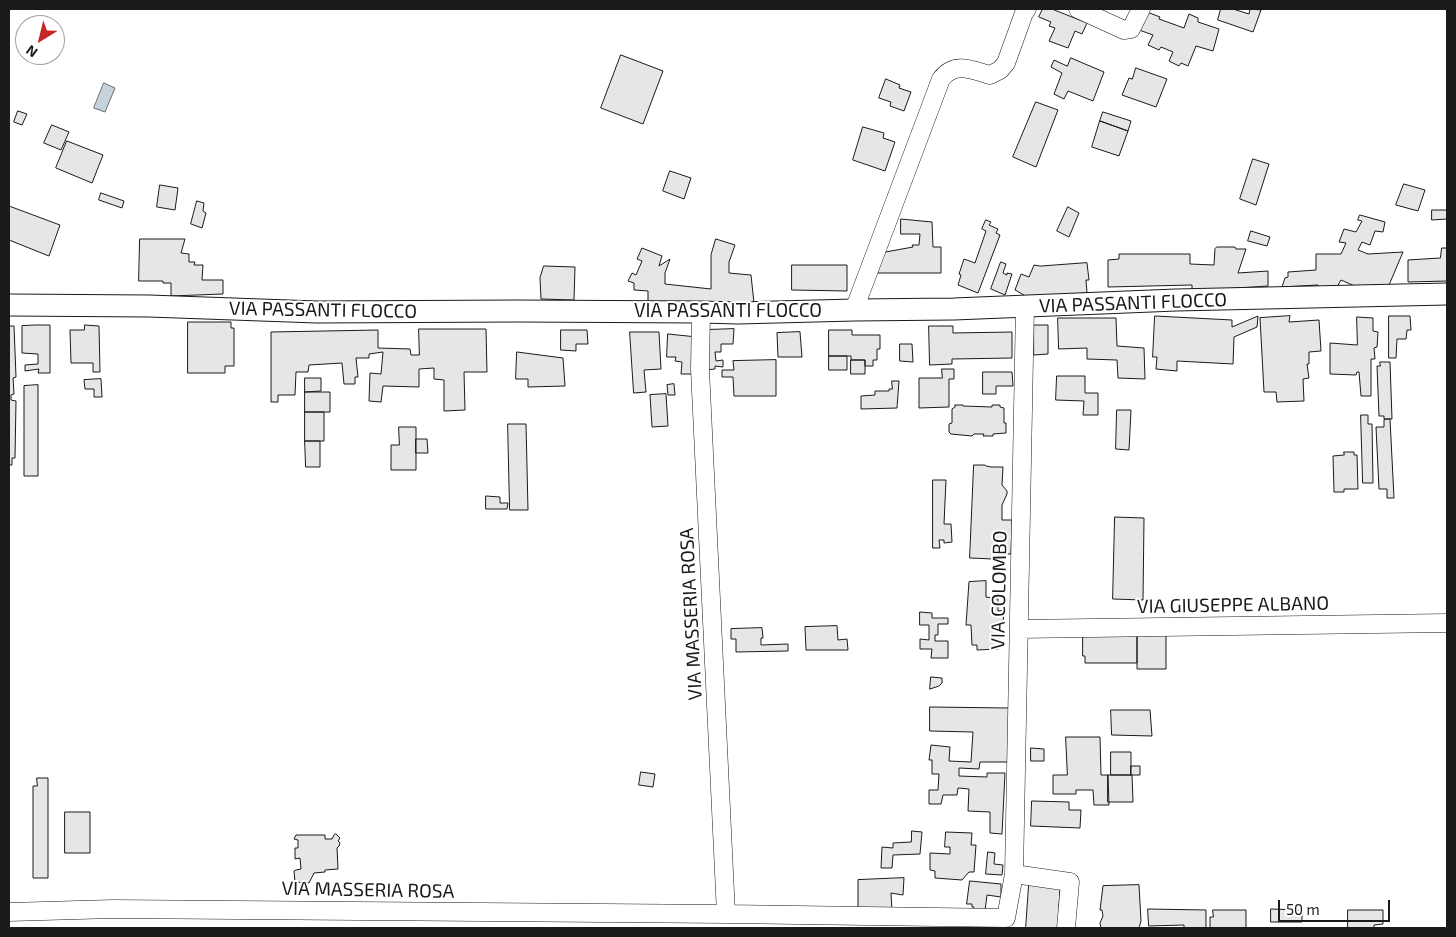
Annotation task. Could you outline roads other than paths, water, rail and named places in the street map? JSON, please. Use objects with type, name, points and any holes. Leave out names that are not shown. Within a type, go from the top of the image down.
[{"type":"main road","name":"VIA PASSANTI FLOCCO","points":[[9,305],[149,306],[317,312],[738,313],[954,309],[1176,300],[1447,294]]},
{"type":"street","points":[[854,310],[941,79],[955,68],[964,68],[990,75],[1000,70],[1006,63],[1027,9]]},
{"type":"street","points":[[1078,9],[1124,30],[1131,29],[1141,9]]},
{"type":"street","name":"VIA COLOMBO","points":[[904,917],[1006,918],[1014,874],[1025,306]]},
{"type":"street","name":"VIA MASSERIA ROSA","points":[[701,312],[700,369],[726,914]]},
{"type":"street","name":"VIA GIUSEPPE ALBANO","points":[[1019,629],[1447,623]]},
{"type":"street","points":[[1014,874],[1070,882],[1066,928]]},
{"type":"street","name":"VIA MASSERIA ROSA","points":[[9,912],[113,909],[904,917]]}]
